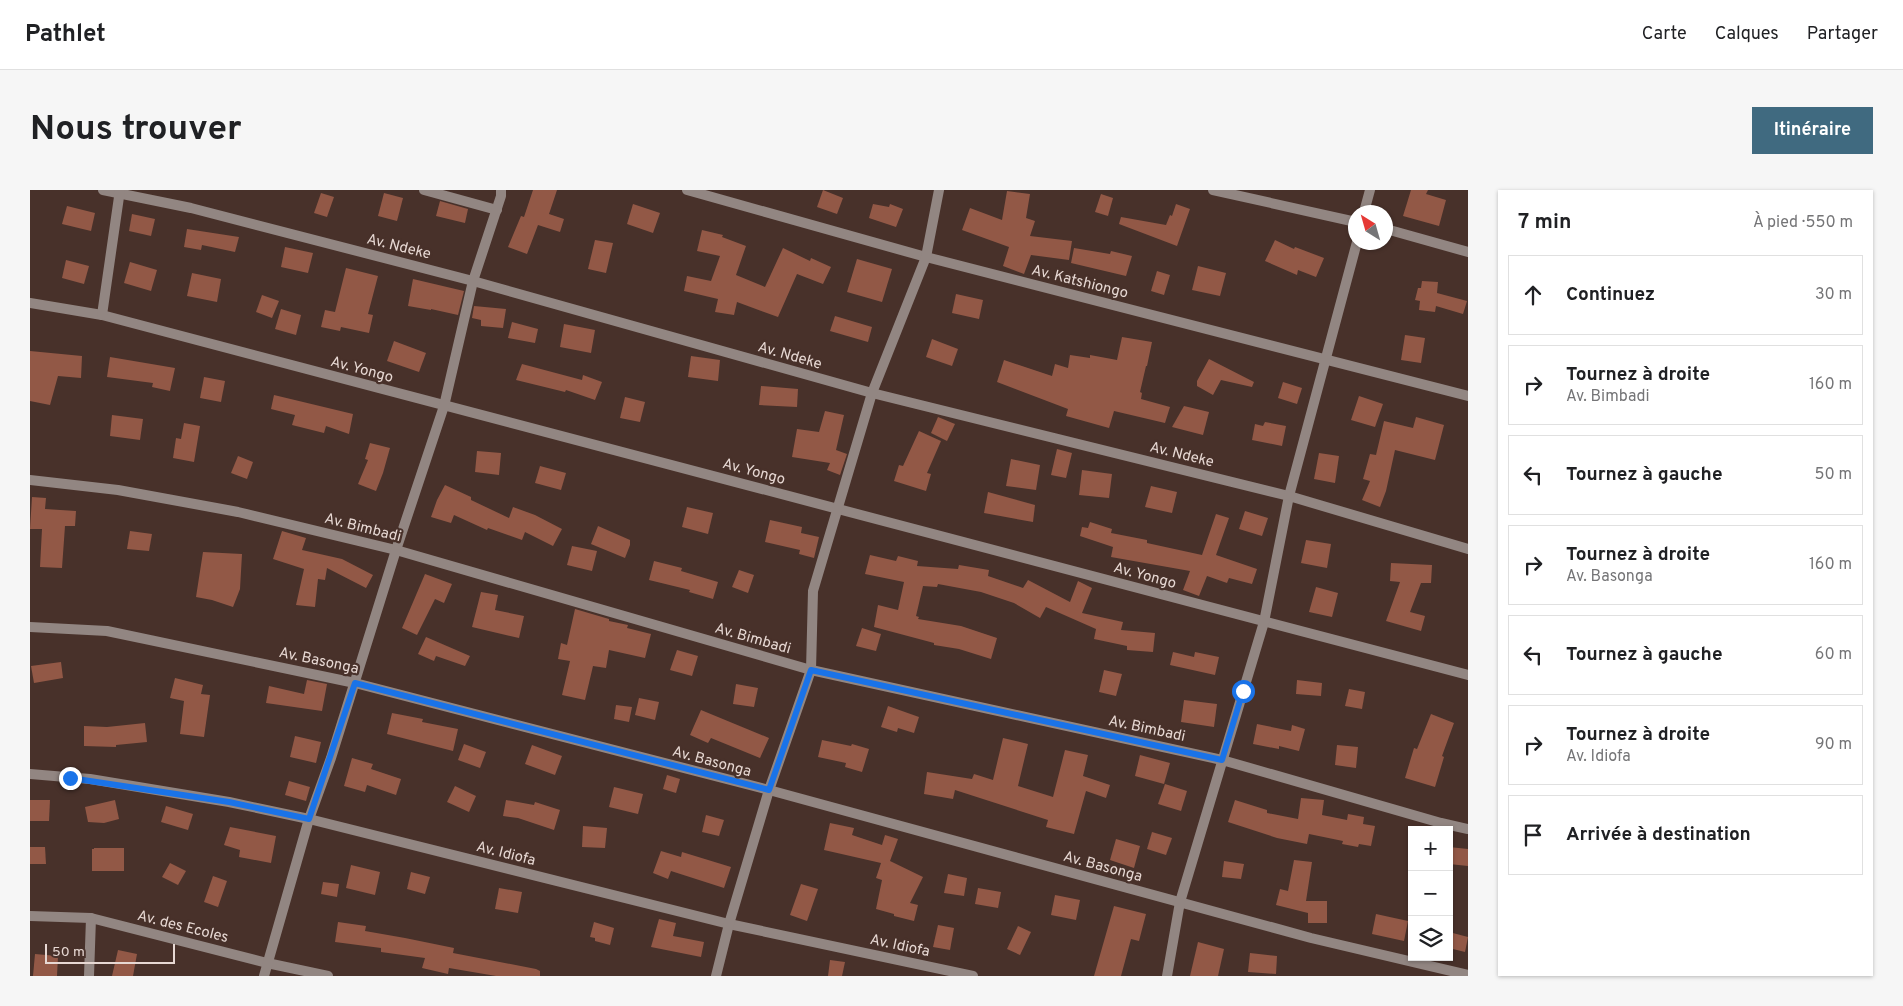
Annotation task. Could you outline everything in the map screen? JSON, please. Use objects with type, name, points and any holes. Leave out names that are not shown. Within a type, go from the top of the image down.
[{"type":"street","name":"Av. Ndeke","points":[[103,190],[191,208],[473,281],[872,393],[1289,496],[1468,550]]},
{"type":"street","points":[[424,190],[497,210]]},
{"type":"street","points":[[264,976],[309,819],[444,406],[473,281],[497,210],[501,190]]},
{"type":"street","name":"Av. Katshiongo","points":[[687,190],[926,257],[1326,358],[1468,396]]},
{"type":"street","points":[[716,976],[729,924],[769,790],[811,670],[813,591],[872,393],[926,257],[939,190]]},
{"type":"street","points":[[1213,190],[1348,220]]},
{"type":"street","points":[[1366,205],[1370,190]]},
{"type":"street","points":[[102,315],[120,192]]},
{"type":"street","points":[[1393,232],[1468,252]]},
{"type":"street","points":[[1167,976],[1180,902],[1264,622],[1289,496],[1355,250]]},
{"type":"street","name":"Av. Yongo","points":[[30,303],[102,315],[1468,675]]},
{"type":"street","name":"Av. Bimbadi","points":[[30,480],[118,490],[238,512],[396,550],[811,670],[1222,760],[1441,823],[1468,829]]},
{"type":"street","name":"Av. Basonga","points":[[30,628],[107,631],[355,683],[769,790],[1311,938],[1468,975]]},
{"type":"street","name":"Av. Idiofa","points":[[30,774],[90,779],[211,799],[309,819],[729,924],[973,976]]},
{"type":"street","name":"Av. des Ecoles","points":[[30,916],[91,918],[267,963],[328,976]]},
{"type":"street","points":[[89,976],[91,918]]},
{"type":"building","points":[[533,190],[557,190],[549,214],[564,219],[560,232],[538,225],[527,254],[508,247],[521,216],[524,217]]},
{"type":"building","points":[[823,190],[843,198],[837,214],[817,207]]},
{"type":"building","points":[[1411,190],[1428,190],[1426,194],[1446,200],[1439,226],[1403,216]]},
{"type":"building","points":[[1007,191],[1030,194],[1026,218],[1035,221],[1030,236],[1072,241],[1069,260],[1031,255],[1024,274],[1003,266],[1009,247],[962,230],[970,208],[1002,220]]},
{"type":"building","points":[[321,193],[334,197],[327,217],[314,213]]},
{"type":"building","points":[[384,193],[403,198],[397,221],[378,216]]},
{"type":"building","points":[[1101,194],[1113,198],[1108,216],[1095,212]]},
{"type":"building","points":[[440,201],[468,209],[465,223],[436,216]]},
{"type":"building","points":[[633,204],[660,213],[653,233],[627,224]]},
{"type":"building","points":[[873,204],[889,207],[890,204],[903,209],[896,227],[869,218]]},
{"type":"building","points":[[1176,204],[1190,209],[1177,246],[1119,224],[1121,217],[1166,225],[1170,215],[1172,216]]},
{"type":"building","points":[[67,206],[95,213],[91,231],[62,224]]},
{"type":"building","points":[[132,214],[155,219],[151,236],[129,231]]},
{"type":"building","points":[[187,229],[239,237],[235,252],[202,245],[201,250],[184,247]]},
{"type":"building","points":[[702,230],[723,235],[722,237],[746,246],[736,275],[765,287],[783,248],[810,261],[811,258],[831,267],[823,284],[797,274],[778,317],[737,302],[734,315],[715,312],[718,299],[684,291],[687,276],[711,281],[720,256],[697,251]]},
{"type":"building","points":[[595,240],[613,243],[606,273],[588,269]]},
{"type":"building","points":[[1275,240],[1294,249],[1295,247],[1324,258],[1316,277],[1298,270],[1297,275],[1265,261]]},
{"type":"building","points":[[285,247],[313,253],[308,273],[281,267]]},
{"type":"building","points":[[1074,248],[1110,254],[1111,251],[1132,256],[1126,276],[1071,263]]},
{"type":"building","points":[[857,259],[892,269],[882,302],[847,292]]},
{"type":"building","points":[[66,260],[89,266],[84,284],[62,278]]},
{"type":"building","points":[[130,262],[157,270],[151,291],[124,283]]},
{"type":"building","points":[[1198,266],[1226,273],[1220,296],[1192,290]]},
{"type":"building","points":[[346,268],[378,276],[368,314],[373,315],[369,333],[341,327],[340,331],[321,327],[325,310],[335,312]]},
{"type":"building","points":[[1157,271],[1170,275],[1164,295],[1151,291]]},
{"type":"building","points":[[192,273],[221,279],[217,302],[187,296]]},
{"type":"building","points":[[413,279],[464,291],[458,315],[408,306]]},
{"type":"building","points":[[1422,281],[1438,282],[1437,293],[1467,301],[1463,314],[1436,306],[1435,312],[1419,310],[1420,301],[1415,300]]},
{"type":"building","points":[[956,294],[983,300],[979,319],[952,313]]},
{"type":"building","points":[[262,295],[279,301],[272,318],[256,312]]},
{"type":"building","points":[[474,306],[506,309],[503,328],[481,326],[481,320],[472,318]]},
{"type":"building","points":[[281,309],[301,315],[296,335],[275,329]]},
{"type":"building","points":[[835,316],[872,327],[868,342],[830,331]]},
{"type":"building","points":[[512,322],[538,329],[535,343],[508,338]]},
{"type":"building","points":[[564,324],[595,330],[591,353],[560,347]]},
{"type":"building","points":[[1405,335],[1425,338],[1421,363],[1401,360]]},
{"type":"building","points":[[1122,337],[1152,342],[1140,392],[1142,393],[1141,399],[1170,407],[1165,423],[1114,411],[1109,428],[1066,416],[1068,409],[997,382],[1004,360],[1052,376],[1055,364],[1068,368],[1070,355],[1090,358],[1090,355],[1117,360]]},
{"type":"building","points":[[932,339],[958,349],[952,366],[926,357]]},
{"type":"building","points":[[394,341],[426,353],[419,372],[387,361]]},
{"type":"building","points":[[30,351],[82,356],[81,378],[58,376],[50,405],[30,401]]},
{"type":"building","points":[[691,356],[720,360],[718,381],[688,377]]},
{"type":"building","points":[[110,357],[175,368],[170,391],[152,387],[153,383],[107,377]]},
{"type":"building","points":[[1209,359],[1254,382],[1252,387],[1221,380],[1213,395],[1197,386],[1197,381]]},
{"type":"building","points":[[522,364],[582,380],[583,375],[602,382],[595,400],[566,390],[565,392],[516,380]]},
{"type":"building","points":[[204,377],[225,381],[221,402],[200,398]]},
{"type":"building","points":[[1283,382],[1302,388],[1297,404],[1278,398]]},
{"type":"building","points":[[761,386],[798,389],[797,407],[759,405]]},
{"type":"building","points":[[274,395],[353,414],[349,434],[326,426],[324,433],[292,425],[295,415],[271,409]]},
{"type":"building","points":[[1359,396],[1383,404],[1375,427],[1351,420]]},
{"type":"building","points":[[625,397],[645,402],[640,422],[620,418]]},
{"type":"building","points":[[1184,406],[1209,412],[1203,435],[1172,427]]},
{"type":"building","points":[[825,411],[844,415],[836,450],[847,454],[840,475],[827,470],[830,463],[792,457],[797,429],[819,432]]},
{"type":"building","points":[[112,415],[143,419],[140,440],[110,436]]},
{"type":"building","points":[[938,417],[955,424],[947,441],[931,433]]},
{"type":"building","points":[[1416,417],[1444,425],[1435,460],[1395,450],[1386,491],[1380,507],[1362,500],[1370,481],[1363,479],[1370,454],[1376,455],[1384,421],[1413,428]]},
{"type":"building","points":[[1265,422],[1286,426],[1282,446],[1252,440],[1255,424],[1263,426]]},
{"type":"building","points":[[184,423],[200,426],[194,462],[173,458],[176,438],[181,439]]},
{"type":"building","points":[[919,431],[941,441],[927,473],[931,474],[926,491],[894,481],[899,465],[903,466]]},
{"type":"building","points":[[370,443],[390,448],[376,491],[358,484],[368,460],[365,459]]},
{"type":"building","points":[[1057,449],[1072,453],[1066,478],[1051,475]]},
{"type":"building","points":[[477,451],[501,453],[499,475],[475,472]]},
{"type":"building","points":[[1319,453],[1339,456],[1335,483],[1314,479]]},
{"type":"building","points":[[238,456],[253,462],[247,479],[231,473]]},
{"type":"building","points":[[1011,459],[1040,465],[1036,490],[1006,486]]},
{"type":"building","points":[[540,466],[566,473],[561,490],[535,483]]},
{"type":"building","points":[[1082,470],[1112,474],[1109,498],[1079,495]]},
{"type":"building","points":[[445,485],[509,518],[513,507],[535,515],[562,529],[553,546],[525,532],[522,540],[488,528],[487,530],[454,515],[451,523],[431,517]]},
{"type":"building","points":[[1151,486],[1177,492],[1172,513],[1145,507]]},
{"type":"building","points":[[988,492],[1035,505],[1033,522],[984,513]]},
{"type":"building","points":[[32,497],[46,498],[45,509],[76,511],[75,526],[65,526],[62,568],[40,567],[42,529],[30,529]]},
{"type":"building","points":[[687,507],[713,513],[708,534],[682,527]]},
{"type":"building","points":[[1245,511],[1268,518],[1262,536],[1239,529]]},
{"type":"building","points":[[1216,514],[1229,518],[1216,555],[1257,569],[1252,584],[1229,578],[1227,583],[1207,576],[1199,596],[1183,590],[1190,571],[1111,557],[1113,547],[1080,536],[1082,527],[1088,528],[1090,522],[1112,529],[1111,533],[1147,540],[1147,543],[1202,555]]},
{"type":"building","points":[[770,520],[802,527],[801,533],[819,537],[814,558],[799,554],[800,550],[765,542]]},
{"type":"building","points":[[598,526],[630,540],[625,558],[591,544]]},
{"type":"building","points":[[130,531],[152,534],[149,551],[127,549]]},
{"type":"building","points":[[282,531],[306,538],[302,550],[342,559],[373,575],[366,588],[327,568],[325,580],[318,579],[315,607],[296,605],[304,569],[273,559]]},
{"type":"building","points":[[1306,540],[1331,544],[1327,568],[1301,563]]},
{"type":"building","points":[[572,546],[597,551],[592,571],[567,565]]},
{"type":"building","points":[[203,552],[242,554],[240,589],[233,607],[196,597]]},
{"type":"building","points":[[870,555],[896,561],[898,556],[918,561],[917,566],[958,569],[959,565],[989,570],[988,576],[1023,588],[1028,580],[1070,602],[1078,581],[1092,588],[1082,613],[1123,622],[1121,630],[1155,633],[1153,652],[1127,650],[1127,646],[1094,639],[1096,629],[1046,607],[1040,618],[1014,603],[981,592],[938,584],[937,587],[923,586],[916,616],[919,617],[918,619],[961,626],[997,638],[991,659],[959,649],[934,645],[934,643],[874,627],[878,605],[898,610],[904,582],[865,574]]},
{"type":"building","points":[[654,561],[682,568],[681,571],[718,582],[713,599],[689,592],[690,590],[649,580]]},
{"type":"building","points":[[1391,563],[1432,565],[1431,583],[1421,583],[1410,612],[1425,616],[1421,631],[1386,621],[1400,582],[1390,581]]},
{"type":"building","points":[[739,570],[754,575],[748,593],[732,587]]},
{"type":"building","points":[[425,574],[452,584],[444,603],[435,599],[417,635],[402,628]]},
{"type":"building","points":[[1316,587],[1338,593],[1332,617],[1309,612]]},
{"type":"building","points":[[481,592],[498,595],[495,610],[524,616],[519,638],[472,627]]},
{"type":"building","points":[[575,609],[609,619],[609,621],[628,625],[627,628],[651,634],[645,658],[609,650],[606,668],[593,666],[585,700],[562,695],[570,661],[558,659],[561,643],[567,645]]},
{"type":"building","points":[[862,628],[881,634],[876,651],[856,646]]},
{"type":"building","points":[[426,637],[470,656],[465,666],[436,656],[434,661],[418,654]]},
{"type":"building","points":[[677,650],[698,656],[692,676],[670,670]]},
{"type":"building","points":[[1173,652],[1194,657],[1195,652],[1219,657],[1215,675],[1170,665]]},
{"type":"building","points":[[61,662],[63,678],[34,683],[31,666]]},
{"type":"building","points":[[1104,670],[1122,674],[1116,696],[1099,692]]},
{"type":"building","points":[[175,678],[203,685],[201,694],[210,695],[204,737],[180,734],[184,701],[170,698]]},
{"type":"building","points":[[307,680],[327,684],[322,711],[266,703],[269,686],[304,694]]},
{"type":"building","points":[[1297,680],[1322,683],[1321,696],[1296,694]]},
{"type":"building","points":[[736,684],[758,688],[754,707],[733,704]]},
{"type":"building","points":[[1349,689],[1365,692],[1362,709],[1345,706]]},
{"type":"building","points":[[639,698],[659,702],[655,720],[635,715]]},
{"type":"building","points":[[1184,700],[1217,704],[1214,727],[1181,722]]},
{"type":"building","points":[[616,705],[632,707],[629,722],[614,719]]},
{"type":"building","points":[[888,706],[919,717],[914,733],[898,728],[897,732],[881,727]]},
{"type":"building","points":[[701,710],[769,738],[760,758],[711,738],[708,743],[690,735]]},
{"type":"building","points":[[392,713],[423,719],[422,722],[458,729],[453,751],[387,734]]},
{"type":"building","points":[[1431,714],[1454,723],[1442,756],[1444,757],[1435,787],[1405,778],[1414,748],[1417,749]]},
{"type":"building","points":[[145,723],[147,742],[116,745],[116,747],[84,746],[84,726],[107,727]]},
{"type":"building","points":[[1257,724],[1291,731],[1292,725],[1305,729],[1299,751],[1279,746],[1279,749],[1253,744]]},
{"type":"building","points":[[295,736],[321,742],[316,763],[290,757]]},
{"type":"building","points":[[1003,738],[1028,744],[1018,786],[1053,797],[1065,750],[1088,755],[1083,776],[1110,785],[1106,798],[1086,791],[1074,834],[1046,827],[1048,820],[955,790],[953,799],[924,794],[927,772],[972,779],[974,774],[993,780]]},
{"type":"building","points":[[822,740],[851,746],[852,744],[869,749],[862,772],[845,767],[846,763],[818,757]]},
{"type":"building","points":[[464,744],[486,752],[480,768],[458,760]]},
{"type":"building","points":[[532,745],[562,756],[555,775],[525,764]]},
{"type":"building","points":[[1337,745],[1358,747],[1356,768],[1335,765]]},
{"type":"building","points":[[1140,755],[1170,763],[1164,784],[1135,776]]},
{"type":"building","points":[[352,758],[373,764],[371,769],[401,779],[396,795],[367,785],[365,792],[344,786]]},
{"type":"building","points":[[667,775],[680,779],[676,793],[663,789]]},
{"type":"building","points":[[289,781],[310,787],[306,801],[285,795]]},
{"type":"building","points":[[1165,784],[1187,791],[1181,811],[1158,804]]},
{"type":"building","points":[[455,786],[476,796],[469,812],[447,802]]},
{"type":"building","points":[[614,787],[643,794],[638,814],[609,807]]},
{"type":"building","points":[[1301,798],[1324,800],[1322,815],[1347,820],[1348,814],[1364,817],[1363,824],[1375,826],[1371,846],[1359,844],[1358,847],[1342,844],[1343,841],[1309,834],[1307,844],[1277,838],[1228,822],[1235,800],[1267,810],[1267,813],[1298,819]]},
{"type":"building","points":[[30,800],[50,800],[49,821],[30,821]]},
{"type":"building","points":[[115,800],[119,819],[104,823],[88,822],[85,807]]},
{"type":"building","points":[[506,800],[534,805],[535,802],[560,810],[554,830],[518,818],[503,816]]},
{"type":"building","points":[[166,806],[193,814],[188,830],[161,822]]},
{"type":"building","points":[[706,815],[724,820],[719,836],[702,832]]},
{"type":"building","points":[[830,823],[854,828],[852,835],[882,845],[885,835],[898,839],[890,861],[923,877],[910,903],[918,905],[914,921],[876,909],[882,880],[876,878],[881,863],[824,850]]},
{"type":"building","points":[[583,826],[607,828],[605,848],[582,847]]},
{"type":"building","points":[[230,827],[276,836],[271,863],[239,857],[240,850],[224,845]]},
{"type":"building","points":[[1152,832],[1172,838],[1166,855],[1147,849]]},
{"type":"building","points":[[1116,839],[1140,846],[1134,868],[1110,860]]},
{"type":"building","points":[[30,847],[45,847],[46,864],[30,864]]},
{"type":"building","points":[[1453,847],[1468,849],[1468,866],[1453,864]]},
{"type":"building","points":[[124,848],[124,871],[92,871],[92,849]]},
{"type":"building","points":[[661,851],[681,857],[682,852],[731,867],[724,888],[671,871],[668,879],[653,873]]},
{"type":"building","points":[[1294,860],[1312,862],[1306,901],[1327,901],[1327,923],[1308,923],[1308,913],[1276,905],[1280,889],[1288,891]]},
{"type":"building","points":[[1224,861],[1244,864],[1241,879],[1222,877]]},
{"type":"building","points":[[170,863],[186,871],[178,885],[162,877]]},
{"type":"building","points":[[351,865],[380,872],[375,895],[346,888]]},
{"type":"building","points":[[411,872],[430,877],[425,894],[407,889]]},
{"type":"building","points":[[948,874],[967,878],[964,896],[944,893]]},
{"type":"building","points":[[213,876],[227,881],[218,907],[204,902]]},
{"type":"building","points":[[323,882],[339,884],[337,897],[321,894]]},
{"type":"building","points":[[801,884],[818,889],[807,921],[790,915]]},
{"type":"building","points":[[499,888],[522,892],[518,913],[495,909]]},
{"type":"building","points":[[978,888],[1001,892],[998,908],[975,904]]},
{"type":"building","points":[[1055,895],[1080,900],[1076,920],[1051,915]]},
{"type":"building","points":[[1114,906],[1146,914],[1139,941],[1131,939],[1121,976],[1094,976]]},
{"type":"building","points":[[1376,914],[1408,921],[1404,941],[1372,934]]},
{"type":"building","points":[[659,919],[676,923],[673,936],[704,942],[701,957],[651,947]]},
{"type":"building","points":[[338,922],[366,926],[365,931],[454,948],[453,953],[536,969],[540,971],[540,976],[496,976],[449,968],[448,974],[422,968],[425,958],[381,952],[381,948],[335,942]]},
{"type":"building","points":[[594,922],[614,928],[610,945],[595,941],[595,938],[590,937]]},
{"type":"building","points":[[938,925],[954,928],[950,950],[933,947]]},
{"type":"building","points":[[1018,926],[1031,932],[1020,955],[1007,949]]},
{"type":"building","points":[[1453,933],[1468,937],[1465,952],[1453,949]]},
{"type":"building","points":[[1198,942],[1224,949],[1218,976],[1190,976]]},
{"type":"building","points":[[118,950],[137,954],[133,976],[112,976]]},
{"type":"building","points":[[1250,953],[1277,956],[1276,974],[1248,972]]},
{"type":"building","points":[[35,954],[58,956],[57,976],[33,976]]},
{"type":"building","points":[[830,960],[845,962],[842,976],[828,976]]},
{"type":"route","points":[[70,778],[90,779],[229,802],[309,819],[355,683],[769,790],[811,670],[1222,760],[1243,691]]}]
